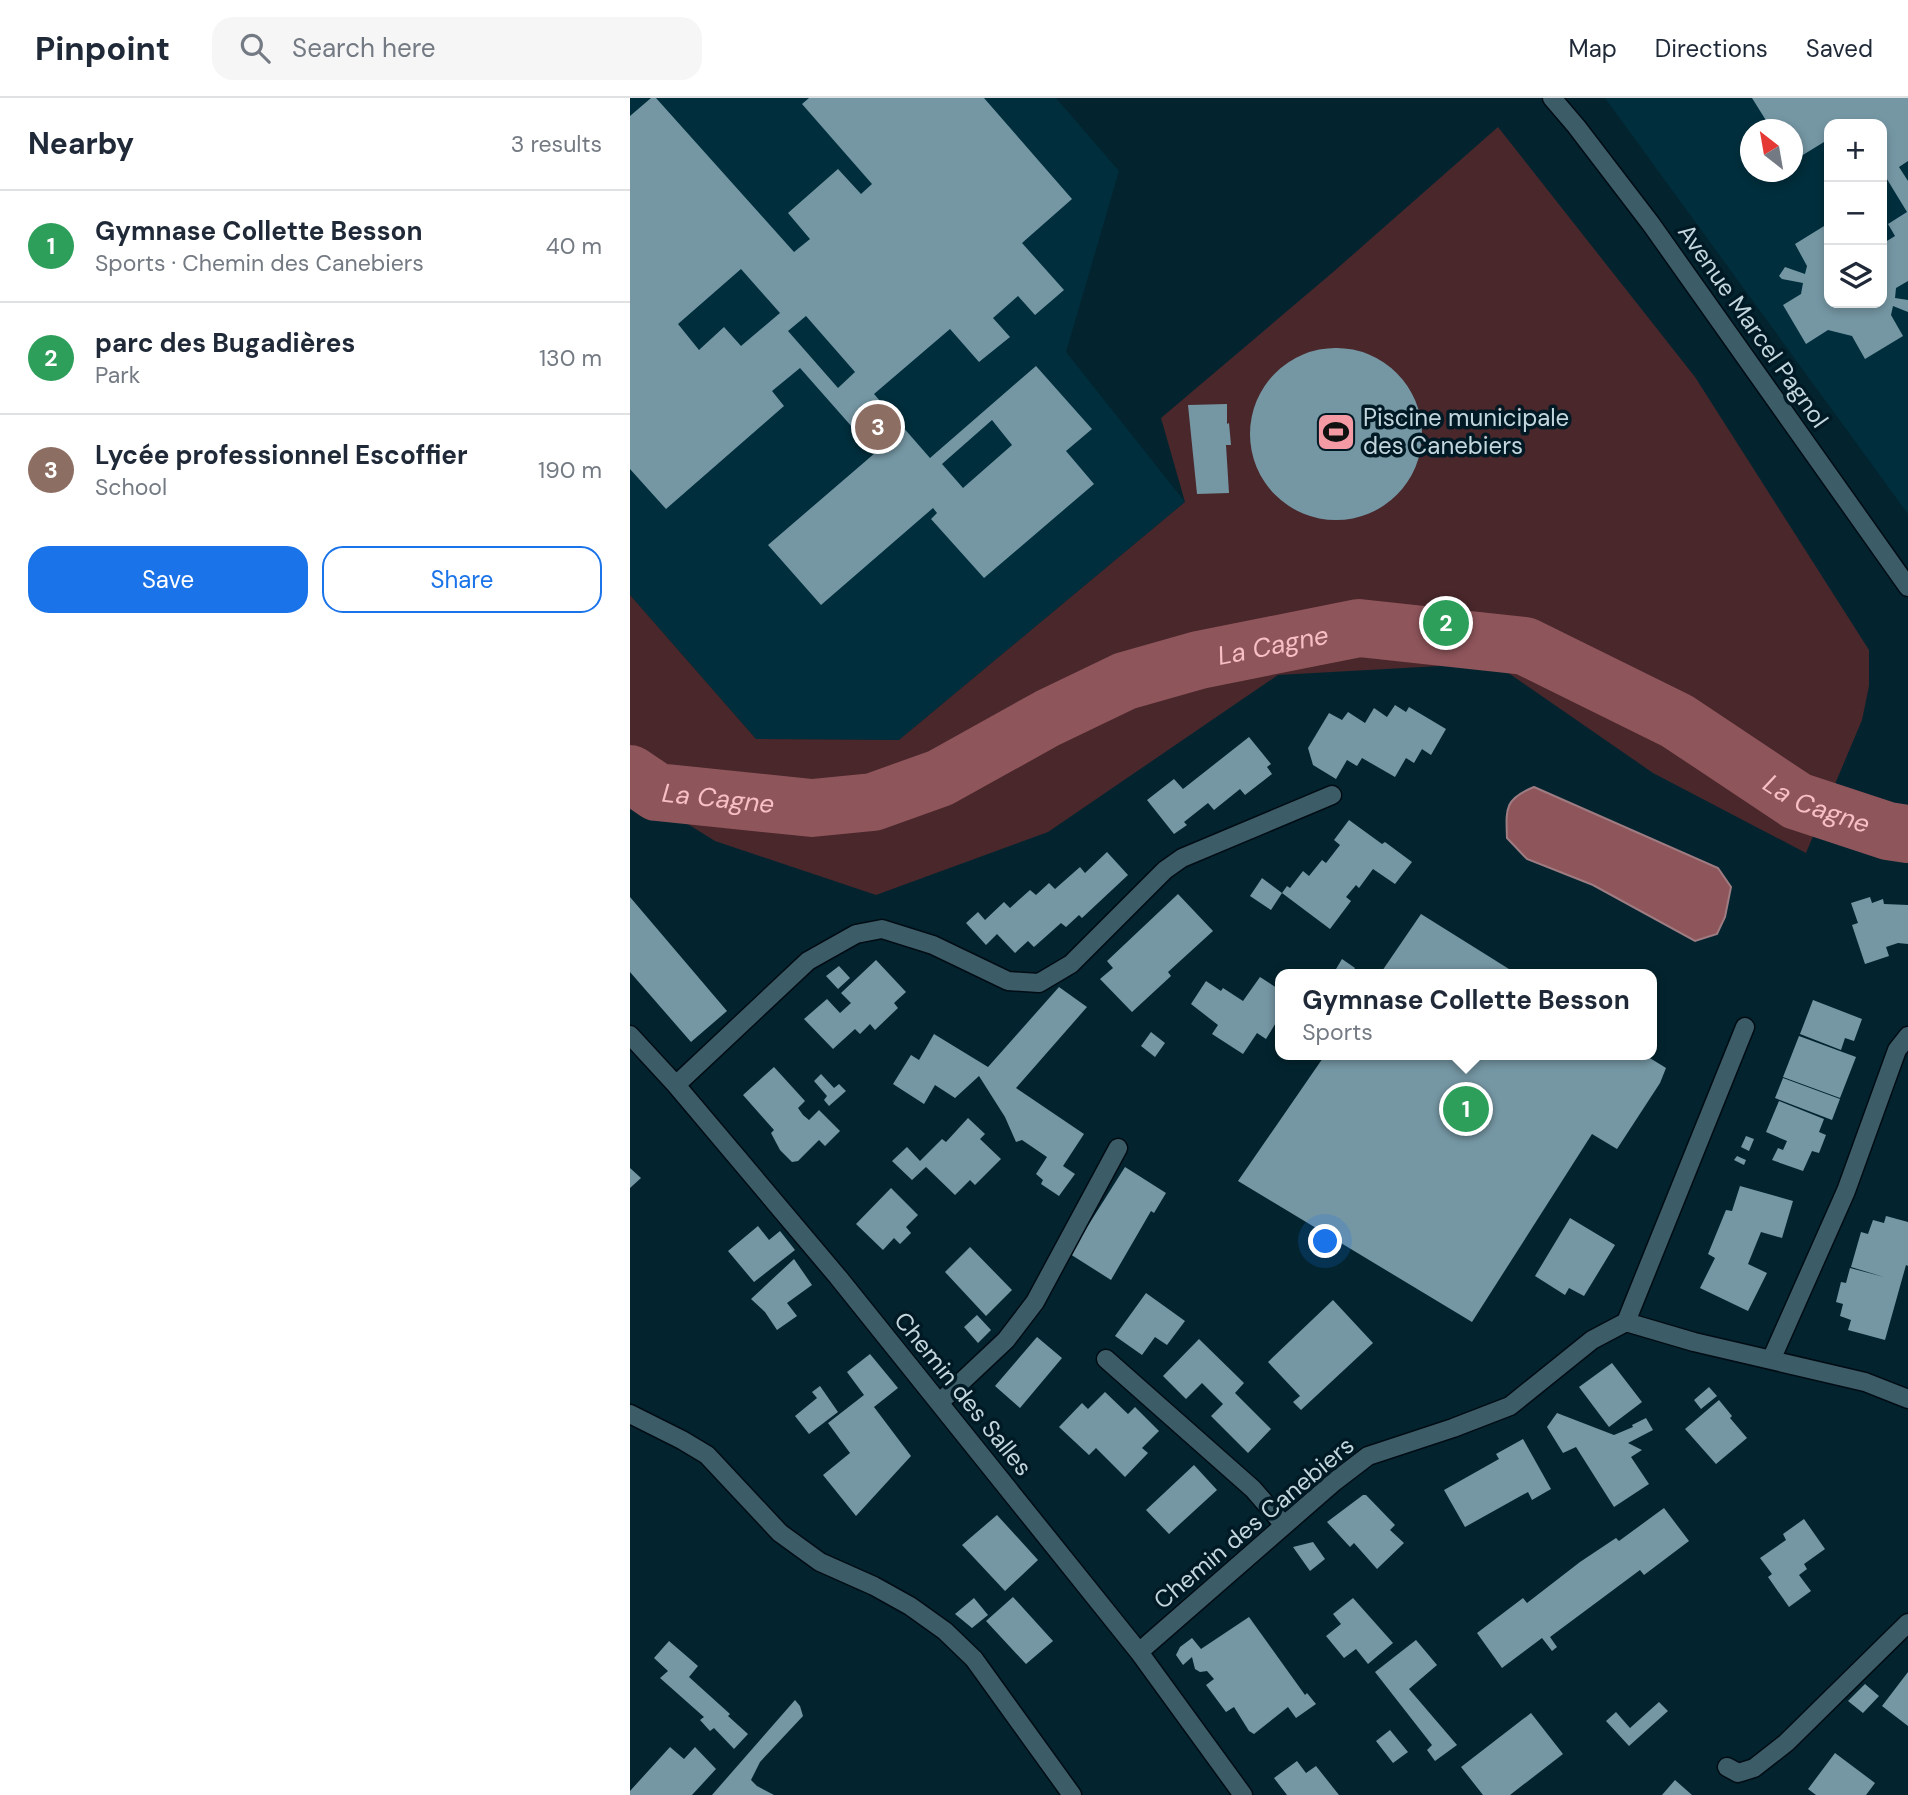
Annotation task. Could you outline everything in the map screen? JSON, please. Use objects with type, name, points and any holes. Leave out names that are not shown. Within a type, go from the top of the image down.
[{"type":"street","name":"Avenue Marcel Pagnol","points":[[1552,98],[1651,224],[1908,587]]},
{"type":"street","points":[[676,1085],[808,961],[856,934],[882,929],[933,945],[1008,981],[1039,983],[1071,964],[1165,870],[1182,858],[1332,795]]},
{"type":"street","points":[[1745,1027],[1626,1322],[1694,1342],[1865,1382],[1908,1399]]},
{"type":"street","name":"Chemin des Salles","points":[[630,1034],[838,1277],[1139,1653],[1243,1795]]},
{"type":"street","points":[[1771,1360],[1846,1191],[1897,1050],[1908,1036]]},
{"type":"street","points":[[939,1403],[1006,1340],[1035,1302],[1118,1148]]},
{"type":"street","name":"Chemin des Canebiers","points":[[1139,1653],[1284,1525],[1368,1456],[1510,1406],[1592,1340],[1626,1322]]},
{"type":"street","points":[[1106,1359],[1253,1489],[1284,1525]]},
{"type":"street","points":[[630,1414],[707,1455],[780,1533],[820,1562],[886,1592],[945,1631],[974,1659],[1072,1795]]},
{"type":"street","points":[[1727,1767],[1738,1773],[1754,1768],[1786,1743],[1908,1623]]},
{"type":"shaded area","points":[[630,98],[1056,98],[1119,171],[1066,352],[1185,502],[899,740],[756,739],[630,595]]},
{"type":"shaded area","points":[[1605,98],[1908,98],[1908,514]]},
{"type":"shaded area","points":[[1498,127],[1695,377],[1869,650],[1869,686],[1862,720],[1806,853],[1653,773],[1494,663],[1278,675],[1048,832],[876,895],[715,841],[630,788],[630,595],[756,739],[899,740],[1185,502],[1161,418]]},
{"type":"shaded area","points":[[1534,787],[1718,868],[1731,887],[1725,917],[1717,934],[1695,941],[1593,885],[1527,859],[1507,838],[1507,812],[1517,796]]},
{"type":"building","points":[[651,98],[656,98],[794,252],[810,239],[788,213],[838,169],[861,194],[872,184],[802,104],[809,98],[984,98],[1072,199],[1022,243],[1064,290],[1035,315],[1018,296],[993,318],[1010,337],[979,362],[950,329],[874,394],[930,458],[1036,366],[1092,429],[1066,451],[1094,484],[984,578],[931,519],[937,513],[933,508],[821,605],[768,545],[875,453],[800,368],[772,391],[784,406],[666,509],[630,469],[630,116]],"holes":[[[741,269],[780,313],[741,346],[724,327],[699,350],[678,324]],[[806,316],[855,372],[838,388],[788,331]],[[992,420],[1012,445],[963,488],[942,464]]]},
{"type":"building","points":[[1752,98],[1908,98],[1908,161],[1899,167],[1908,181],[1908,281],[1896,288],[1895,298],[1908,300],[1908,312],[1893,306],[1891,315],[1903,336],[1865,359],[1852,336],[1828,330],[1806,344],[1783,305],[1801,294],[1803,283],[1779,276],[1785,267],[1805,274],[1807,266],[1795,244],[1824,226],[1824,308],[1887,308],[1887,241],[1895,236],[1888,224],[1907,212],[1887,179],[1887,119],[1824,119],[1824,142],[1803,155],[1803,119],[1765,119]]},
{"type":"building","name":"Piscine municipale des Canebiers","points":[[1336,348],[1369,354],[1397,373],[1416,401],[1422,434],[1416,467],[1397,495],[1369,514],[1336,520],[1303,514],[1275,495],[1256,467],[1250,434],[1256,401],[1275,373],[1303,354]]},
{"type":"building","points":[[1227,404],[1231,445],[1226,445],[1229,493],[1197,494],[1188,405]]},
{"type":"building","points":[[1395,705],[1406,712],[1409,707],[1446,729],[1431,755],[1422,749],[1414,763],[1406,758],[1395,777],[1362,758],[1357,766],[1347,760],[1336,779],[1313,765],[1308,748],[1329,713],[1342,720],[1348,712],[1365,723],[1374,708],[1387,717]]},
{"type":"building","points":[[1249,737],[1271,764],[1267,767],[1272,774],[1245,795],[1240,789],[1214,810],[1208,803],[1184,822],[1187,825],[1174,834],[1147,800],[1174,779],[1183,789]]},
{"type":"building","points":[[1349,820],[1412,862],[1395,884],[1373,869],[1359,888],[1356,885],[1346,897],[1351,901],[1330,929],[1282,893],[1287,886],[1290,888],[1303,871],[1309,876],[1322,860],[1326,863],[1340,845],[1334,840]]},
{"type":"building","points":[[1107,852],[1128,875],[1082,918],[1079,915],[1066,927],[1061,923],[1034,947],[1028,941],[1015,953],[997,934],[986,945],[966,923],[978,912],[985,920],[1004,902],[1010,908],[1030,890],[1036,895],[1049,883],[1055,889],[1080,867],[1085,873]]},
{"type":"building","points":[[1262,878],[1282,893],[1271,910],[1250,896]]},
{"type":"building","points":[[1178,894],[1213,931],[1168,972],[1171,976],[1132,1012],[1100,979],[1113,968],[1107,961]]},
{"type":"building","points":[[630,897],[727,1011],[691,1042],[630,972]]},
{"type":"building","points":[[1870,897],[1872,903],[1883,899],[1884,904],[1908,905],[1908,944],[1898,943],[1886,947],[1889,956],[1865,964],[1852,925],[1858,923],[1851,903]]},
{"type":"building","points":[[1421,914],[1509,969],[1383,969]]},
{"type":"building","points":[[1342,959],[1355,968],[1354,969],[1336,969]]},
{"type":"building","points":[[876,960],[906,992],[894,1003],[898,1008],[875,1030],[870,1024],[860,1034],[855,1029],[833,1049],[804,1019],[827,999],[840,1013],[851,1003],[841,993]]},
{"type":"building","points":[[839,966],[850,978],[838,989],[826,976]]},
{"type":"building","points":[[1260,977],[1275,987],[1275,1024],[1266,1039],[1257,1033],[1243,1054],[1212,1034],[1218,1025],[1191,1004],[1206,981],[1243,1001]]},
{"type":"building","points":[[1059,987],[1087,1007],[1016,1088],[1084,1134],[1063,1166],[1075,1174],[1059,1196],[1041,1184],[1043,1180],[1036,1174],[1047,1157],[1022,1140],[1016,1142],[1005,1117],[979,1076],[955,1098],[935,1085],[924,1104],[893,1084],[911,1055],[919,1060],[934,1034],[988,1067]]},
{"type":"building","points":[[1813,1000],[1862,1019],[1854,1041],[1845,1038],[1841,1050],[1800,1034]]},
{"type":"building","points":[[1151,1032],[1165,1043],[1155,1057],[1141,1046]]},
{"type":"building","points":[[1799,1036],[1856,1057],[1840,1098],[1783,1077]]},
{"type":"building","points":[[1322,1060],[1653,1060],[1666,1068],[1660,1083],[1617,1149],[1592,1134],[1472,1322],[1238,1181]]},
{"type":"building","points":[[774,1067],[805,1101],[798,1108],[803,1115],[809,1120],[819,1110],[840,1131],[825,1146],[819,1140],[798,1161],[792,1162],[780,1150],[771,1133],[774,1130],[743,1095]]},
{"type":"building","points":[[821,1074],[834,1088],[839,1084],[846,1091],[829,1106],[824,1100],[827,1096],[814,1081]]},
{"type":"building","points":[[1783,1078],[1840,1099],[1832,1120],[1775,1098]]},
{"type":"building","points":[[1779,1101],[1824,1119],[1819,1132],[1826,1135],[1819,1153],[1812,1151],[1803,1171],[1772,1160],[1778,1148],[1783,1150],[1787,1141],[1766,1132]]},
{"type":"building","points":[[968,1118],[985,1134],[980,1139],[1001,1159],[975,1185],[970,1180],[955,1195],[926,1167],[912,1180],[892,1161],[907,1147],[920,1161],[942,1139],[946,1142]]},
{"type":"building","points":[[1746,1136],[1754,1139],[1749,1151],[1741,1147]]},
{"type":"building","points":[[1737,1156],[1746,1160],[1744,1165],[1734,1160]]},
{"type":"building","points":[[1125,1167],[1166,1193],[1154,1213],[1151,1211],[1111,1280],[1070,1254]]},
{"type":"building","points":[[630,1168],[641,1178],[630,1188]]},
{"type":"building","points":[[1740,1186],[1793,1201],[1782,1238],[1761,1232],[1748,1264],[1767,1273],[1748,1311],[1700,1288],[1715,1258],[1708,1254],[1726,1210],[1732,1211]]},
{"type":"building","points":[[891,1188],[918,1215],[906,1227],[911,1233],[900,1244],[894,1238],[883,1250],[856,1224]]},
{"type":"building","points":[[1886,1216],[1908,1222],[1908,1266],[1906,1265],[1885,1340],[1848,1330],[1851,1320],[1840,1316],[1843,1304],[1836,1302],[1841,1282],[1846,1283],[1850,1268],[1884,1277],[1851,1267],[1861,1232],[1868,1234],[1873,1220],[1884,1223]]},
{"type":"building","points":[[1570,1218],[1615,1245],[1584,1296],[1569,1288],[1565,1295],[1535,1276]]},
{"type":"building","points":[[758,1226],[769,1240],[780,1231],[795,1250],[754,1282],[728,1251]]},
{"type":"building","points":[[970,1247],[1012,1290],[986,1316],[945,1272]]},
{"type":"building","points":[[794,1259],[812,1285],[787,1303],[797,1316],[777,1330],[765,1312],[751,1299]]},
{"type":"building","points":[[1146,1293],[1185,1321],[1167,1345],[1155,1337],[1142,1355],[1115,1336]]},
{"type":"building","points":[[1333,1300],[1373,1343],[1301,1410],[1293,1402],[1300,1396],[1268,1362]]},
{"type":"building","points":[[977,1315],[991,1330],[978,1343],[964,1327]]},
{"type":"building","points":[[1037,1337],[1062,1358],[1020,1408],[995,1386]]},
{"type":"building","points":[[1199,1339],[1244,1383],[1235,1393],[1271,1429],[1248,1453],[1211,1416],[1223,1404],[1202,1383],[1186,1399],[1163,1376]]},
{"type":"building","points":[[870,1354],[898,1388],[874,1407],[911,1456],[856,1516],[823,1475],[850,1453],[828,1423],[864,1395],[847,1372]]},
{"type":"building","points":[[1612,1363],[1642,1402],[1609,1427],[1579,1387]]},
{"type":"building","points":[[820,1386],[838,1412],[809,1434],[795,1416],[817,1398],[812,1392]]},
{"type":"building","points":[[1709,1387],[1717,1396],[1701,1409],[1694,1400]]},
{"type":"building","points":[[1105,1392],[1128,1414],[1135,1407],[1159,1431],[1142,1448],[1148,1453],[1125,1477],[1096,1448],[1089,1455],[1059,1427],[1082,1403],[1088,1409]]},
{"type":"building","points":[[1719,1400],[1747,1438],[1716,1464],[1685,1429]]},
{"type":"building","points":[[1557,1413],[1614,1435],[1646,1418],[1653,1430],[1628,1443],[1642,1450],[1631,1457],[1649,1484],[1614,1507],[1576,1447],[1563,1453],[1547,1427]]},
{"type":"building","points":[[1523,1439],[1551,1489],[1532,1500],[1528,1492],[1465,1527],[1444,1490],[1499,1459],[1496,1454]]},
{"type":"building","points":[[1194,1465],[1217,1490],[1169,1534],[1146,1510]]},
{"type":"building","points":[[1363,1495],[1395,1525],[1390,1530],[1404,1543],[1377,1569],[1354,1543],[1350,1547],[1327,1522]]},
{"type":"building","points":[[1664,1508],[1689,1541],[1644,1575],[1640,1570],[1550,1637],[1557,1647],[1552,1651],[1542,1638],[1502,1668],[1477,1633],[1523,1598],[1527,1603],[1580,1562],[1616,1538],[1619,1541]]},
{"type":"building","points":[[997,1515],[1038,1560],[1005,1591],[962,1545]]},
{"type":"building","points":[[1804,1519],[1825,1549],[1804,1564],[1807,1569],[1799,1575],[1811,1591],[1789,1607],[1768,1577],[1772,1574],[1760,1558],[1786,1540],[1783,1534]]},
{"type":"building","points":[[1313,1542],[1325,1559],[1310,1571],[1293,1547]]},
{"type":"building","points":[[1013,1597],[1053,1641],[1026,1664],[986,1621]]},
{"type":"building","points":[[974,1598],[988,1615],[972,1628],[955,1614]]},
{"type":"building","points":[[1353,1598],[1393,1643],[1368,1664],[1356,1649],[1344,1658],[1326,1636],[1341,1624],[1333,1614]]},
{"type":"building","points":[[1249,1617],[1305,1695],[1307,1693],[1316,1704],[1296,1718],[1288,1707],[1254,1734],[1249,1731],[1234,1707],[1226,1712],[1206,1685],[1214,1679],[1207,1671],[1200,1672],[1195,1669],[1192,1657],[1183,1665],[1176,1655],[1180,1647],[1192,1638],[1201,1649]]},
{"type":"building","points":[[1416,1640],[1437,1665],[1409,1689],[1457,1745],[1435,1761],[1427,1750],[1432,1745],[1375,1672]]},
{"type":"building","points":[[669,1641],[698,1666],[689,1677],[748,1734],[734,1749],[714,1728],[710,1731],[700,1720],[704,1717],[660,1678],[668,1671],[654,1658]]},
{"type":"building","points":[[1908,1672],[1908,1726],[1882,1706]]},
{"type":"building","points":[[1865,1684],[1879,1696],[1863,1713],[1848,1701]]},
{"type":"building","points":[[795,1700],[803,1716],[760,1762],[751,1780],[774,1795],[712,1795]]},
{"type":"building","points":[[1659,1702],[1668,1711],[1629,1746],[1606,1721],[1616,1712],[1630,1728]]},
{"type":"building","points":[[1531,1713],[1563,1754],[1510,1795],[1483,1795],[1461,1767]]},
{"type":"building","points":[[1390,1730],[1408,1752],[1393,1763],[1376,1741]]},
{"type":"building","points":[[670,1747],[684,1759],[695,1747],[716,1769],[692,1795],[630,1795],[630,1791]]},
{"type":"building","points":[[1835,1753],[1875,1783],[1866,1795],[1816,1795],[1808,1789]]},
{"type":"building","points":[[1297,1761],[1306,1773],[1316,1766],[1339,1795],[1287,1795],[1274,1778]]},
{"type":"building","points":[[1675,1780],[1692,1795],[1662,1795]]},
{"type":"waterway","name":"La Cagne","points":[[630,774],[657,792],[812,808],[873,802],[940,778],[1048,718],[1125,681],[1199,660],[1359,628],[1525,646],[1677,721],[1797,801],[1888,831],[1908,834]]},
{"type":"place","name":"Lycée professionnel Escoffier","points":[[878,427]]},
{"type":"place","name":"Piscine municipale des Canebiers","points":[[1336,432]]},
{"type":"place","name":"parc des Bugadières","points":[[1446,623]]},
{"type":"place","name":"Gymnase Collette Besson","points":[[1466,1109]]}]
